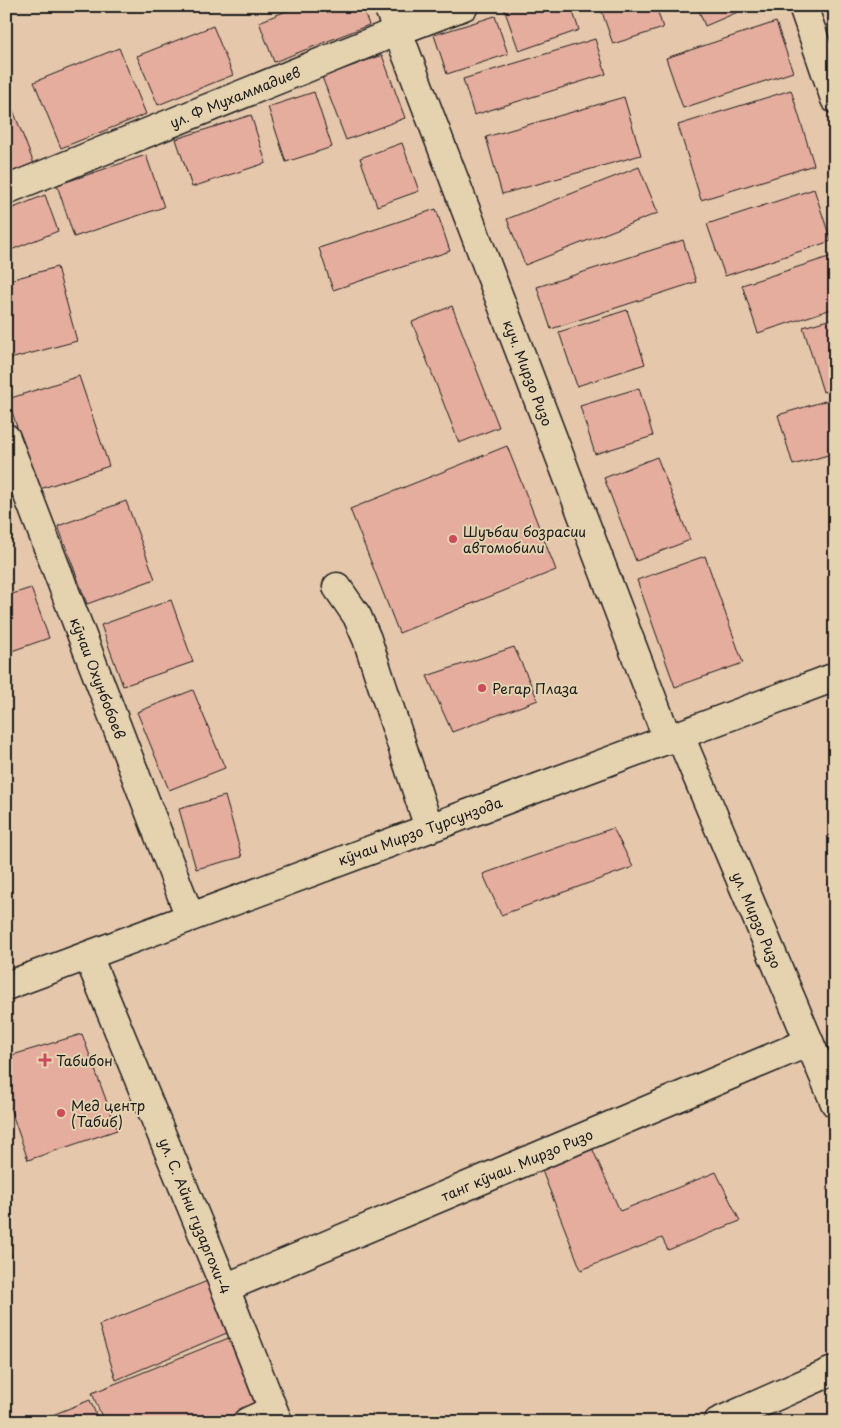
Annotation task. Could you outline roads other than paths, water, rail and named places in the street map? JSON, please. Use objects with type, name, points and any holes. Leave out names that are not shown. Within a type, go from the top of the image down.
[{"type":"street","name":"куч. Мирзо Ризо","points":[[388,6],[674,738]]},
{"type":"street","name":"ул. Ф Мухаммадиев","points":[[6,190],[464,6]]},
{"type":"street","points":[[803,6],[835,99]]},
{"type":"street","name":"кӯчаи Охунбобоев","points":[[6,438],[190,917]]},
{"type":"street","points":[[337,587],[357,616],[367,639],[429,828]]},
{"type":"street","name":"кӯчаи Мирзо Турсунзода","points":[[6,986],[835,677]]},
{"type":"street","name":"ул. Мирзо Ризо","points":[[674,738],[835,1103]]},
{"type":"street","name":"ул. С. Айни гузаргохи-4","points":[[88,956],[225,1288],[275,1416]]},
{"type":"street","name":"танг кӯчаи. Мирзо Ризо","points":[[225,1288],[809,1042]]},
{"type":"street","points":[[718,1422],[835,1370]]},
{"type":"street","points":[[247,1422],[275,1416]]},
{"type":"place","name":"Шуъбаи бозрасии автомобили","points":[[453,539]]},
{"type":"place","name":"Регар Плаза","points":[[482,688]]},
{"type":"place","name":"Табибон","points":[[45,1060]]},
{"type":"place","name":"Мед центр (Табиб)","points":[[61,1113]]}]
